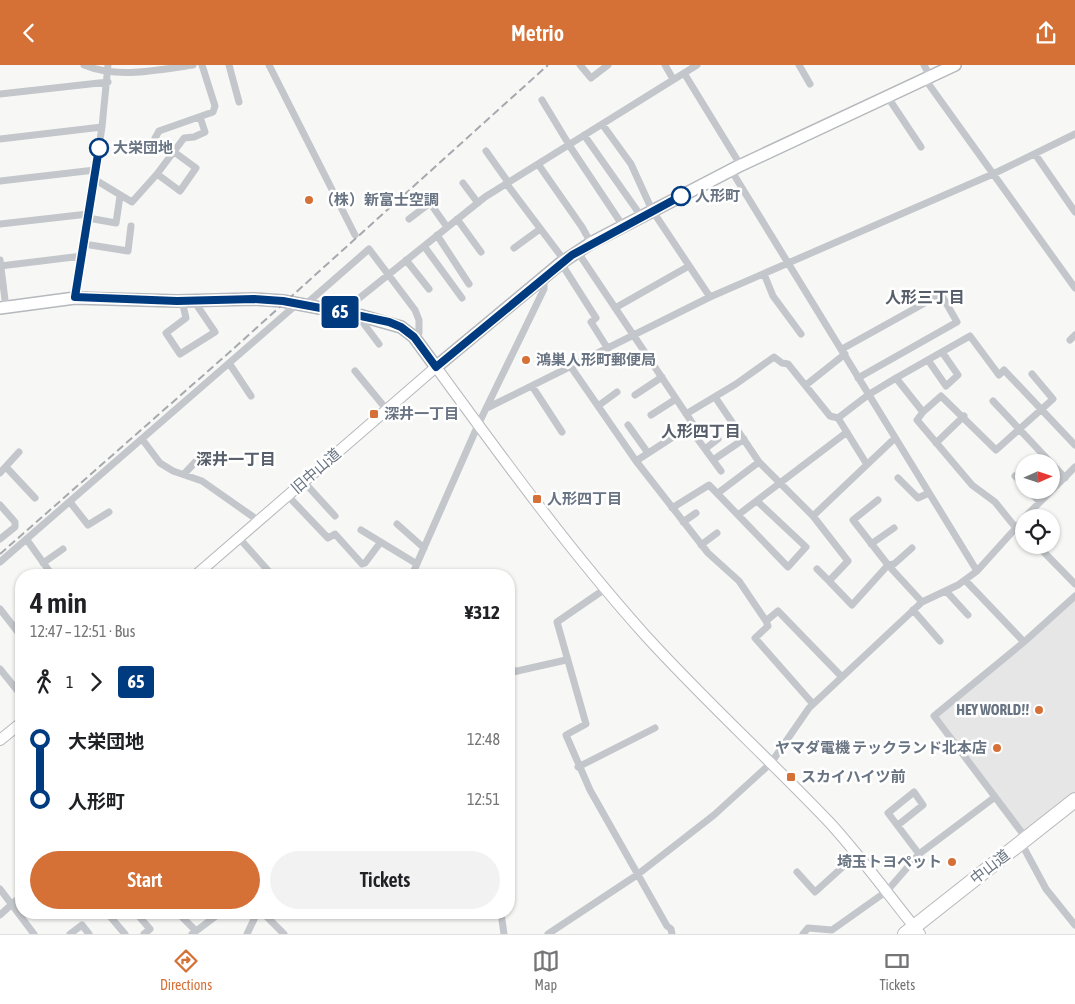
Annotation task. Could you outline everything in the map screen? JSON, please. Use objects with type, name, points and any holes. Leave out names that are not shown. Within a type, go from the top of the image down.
[{"type":"highway","name":"中山道","points":[[916,932],[1026,844],[1075,800]]},
{"type":"highway","name":"中山道","points":[[1026,844],[1075,811]]},
{"type":"main road","points":[[3,308],[75,297],[182,301],[254,299],[301,305],[389,322],[414,337],[436,367],[544,276],[591,243],[736,168],[955,65]]},
{"type":"street","points":[[84,65],[144,71],[193,65]]},
{"type":"street","points":[[157,174],[180,191],[196,168],[155,138],[159,131],[213,113],[215,106],[202,65]]},
{"type":"street","points":[[229,65],[239,102]]},
{"type":"street","points":[[269,65],[355,235]]},
{"type":"street","points":[[580,65],[590,78],[608,65]]},
{"type":"street","points":[[665,65],[674,79]]},
{"type":"street","points":[[342,312],[388,273],[507,182],[695,65]]},
{"type":"street","points":[[799,65],[810,84]]},
{"type":"street","points":[[924,65],[927,77],[993,174],[1075,287]]},
{"type":"street","points":[[75,297],[102,127],[108,68]]},
{"type":"street","points":[[684,73],[790,263],[868,395],[977,571]]},
{"type":"street","points":[[0,94],[108,82]]},
{"type":"street","points":[[887,96],[921,147]]},
{"type":"street","points":[[542,100],[623,226]]},
{"type":"street","points":[[94,179],[132,202],[157,174],[184,138],[194,137],[205,132],[200,117]]},
{"type":"street","points":[[602,124],[630,164],[652,210],[710,297]]},
{"type":"street","points":[[0,139],[102,127]]},
{"type":"street","points":[[489,407],[710,297],[993,174],[1075,134]]},
{"type":"street","points":[[584,135],[641,216]]},
{"type":"street","points":[[486,151],[563,262],[596,318],[591,322],[608,349]]},
{"type":"street","points":[[1035,154],[1075,212]]},
{"type":"street","points":[[538,164],[591,243]]},
{"type":"street","points":[[0,181],[95,170]]},
{"type":"street","points":[[463,183],[478,203]]},
{"type":"street","points":[[0,224],[88,216],[116,223],[120,196]]},
{"type":"street","points":[[410,219],[430,203],[447,227]]},
{"type":"street","points":[[457,219],[481,252]]},
{"type":"street","points":[[84,244],[128,251],[130,226]]},
{"type":"street","points":[[514,248],[540,229]]},
{"type":"street","points":[[437,235],[469,283]]},
{"type":"street","points":[[424,246],[462,298]]},
{"type":"street","points":[[0,563],[229,363],[294,308],[301,305],[369,249],[415,310],[419,320],[419,333],[414,337]]},
{"type":"street","points":[[578,251],[694,424],[688,426],[636,461]]},
{"type":"street","points":[[0,266],[82,256]]},
{"type":"street","points":[[0,260],[3,308]]},
{"type":"street","points":[[406,260],[429,289]]},
{"type":"street","points":[[615,308],[689,266]]},
{"type":"street","points":[[764,274],[773,296],[801,334]]},
{"type":"street","points":[[415,569],[478,425],[489,407],[544,289],[544,276]]},
{"type":"street","points":[[806,385],[843,351],[941,294],[957,322],[858,378]]},
{"type":"street","points":[[182,301],[186,318],[166,333],[180,354],[215,332],[194,301]]},
{"type":"street","points":[[362,316],[361,320],[379,344]]},
{"type":"street","points":[[686,414],[774,357],[782,363],[788,364],[830,416],[838,417],[868,395],[970,336],[999,375],[1004,370],[1075,445]]},
{"type":"street","points":[[928,360],[946,386],[958,375],[942,352]]},
{"type":"street","points":[[229,363],[251,396]]},
{"type":"street","points":[[436,367],[566,542],[605,589],[709,703],[738,729],[857,854],[887,891],[916,932]]},
{"type":"street","name":"旧中山道","points":[[203,569],[436,367]]},
{"type":"street","points":[[571,367],[636,461],[701,545],[739,581],[768,626],[755,638],[813,704]]},
{"type":"street","points":[[355,371],[387,410]]},
{"type":"street","points":[[1015,525],[995,502],[972,485],[917,420],[922,412],[941,396],[964,416],[996,450],[1053,399],[1032,374]]},
{"type":"street","points":[[635,395],[662,377]]},
{"type":"street","points":[[896,378],[922,412]]},
{"type":"street","points":[[532,385],[562,432]]},
{"type":"street","points":[[598,406],[617,392]]},
{"type":"street","points":[[715,397],[760,462],[780,485],[813,516],[848,561],[829,581]]},
{"type":"street","points":[[651,415],[676,399]]},
{"type":"street","points":[[993,401],[1020,427],[1066,478]]},
{"type":"street","points":[[936,443],[964,416]]},
{"type":"street","points":[[838,417],[866,463]]},
{"type":"street","points":[[628,425],[648,453]]},
{"type":"street","points":[[688,426],[721,471]]},
{"type":"street","points":[[738,515],[780,485],[847,432]]},
{"type":"street","points":[[813,516],[895,437]]},
{"type":"street","points":[[142,439],[160,463],[202,481],[259,521]]},
{"type":"street","points":[[705,449],[718,439]]},
{"type":"street","points":[[713,460],[744,439]]},
{"type":"street","points":[[0,473],[19,452]]},
{"type":"street","points":[[184,474],[201,456]]},
{"type":"street","points":[[718,493],[760,462]]},
{"type":"street","points":[[6,467],[35,498]]},
{"type":"street","points":[[1033,509],[1075,467]]},
{"type":"street","points":[[898,478],[918,498],[929,493]]},
{"type":"street","points":[[304,482],[335,516]]},
{"type":"street","points":[[672,508],[709,485],[788,567],[806,547],[757,501]]},
{"type":"street","points":[[288,496],[328,538],[335,534],[362,564],[365,563],[380,543]]},
{"type":"street","points":[[1037,499],[1040,502]]},
{"type":"street","points":[[878,500],[853,520],[888,565],[922,602]]},
{"type":"street","points":[[70,502],[88,525],[109,512]]},
{"type":"street","points":[[0,505],[15,522],[15,527],[0,539]]},
{"type":"street","points":[[683,522],[696,513]]},
{"type":"street","points":[[397,524],[424,548]]},
{"type":"street","points":[[871,544],[894,528]]},
{"type":"street","points":[[548,934],[637,875],[714,815],[771,763],[813,704],[922,602],[946,591],[977,571],[1015,529]]},
{"type":"street","points":[[361,530],[417,564]]},
{"type":"street","points":[[701,545],[717,533]]},
{"type":"street","points":[[239,538],[267,569]]},
{"type":"street","points":[[27,539],[48,569]]},
{"type":"street","points":[[817,569],[852,605],[888,565],[894,564],[912,548]]},
{"type":"street","points":[[43,563],[63,549]]},
{"type":"street","points":[[1046,554],[1075,584]]},
{"type":"street","points":[[965,580],[1024,642]]},
{"type":"street","points":[[605,589],[556,622],[586,724],[566,735],[578,767],[666,926],[671,929],[672,934]]},
{"type":"street","points":[[946,591],[968,615]]},
{"type":"street","points":[[1075,596],[1024,642],[934,716],[995,797],[1026,844],[1046,889],[1075,925]]},
{"type":"street","points":[[0,609],[15,628]]},
{"type":"street","points":[[913,610],[940,641]]},
{"type":"street","points":[[766,621],[778,611],[842,677]]},
{"type":"street","points":[[515,672],[566,660]]},
{"type":"street","points":[[0,669],[15,688]]},
{"type":"street","points":[[0,740],[15,728]]},
{"type":"street","points":[[578,767],[655,728]]},
{"type":"street","points":[[898,825],[923,805],[914,792],[888,813],[919,854]]},
{"type":"street","points":[[803,934],[808,928],[832,930],[887,891],[919,854],[995,797]]},
{"type":"street","points":[[797,872],[815,892],[857,854]]},
{"type":"street","points":[[0,889],[15,909]]},
{"type":"street","points":[[0,915],[15,902]]},
{"type":"street","points":[[23,919],[34,934]]},
{"type":"street","points":[[112,919],[125,934]]},
{"type":"street","points":[[141,919],[150,929],[144,934]]},
{"type":"street","points":[[183,919],[194,932],[212,919]]},
{"type":"street","points":[[247,934],[254,919]]},
{"type":"street","points":[[269,919],[284,934]]},
{"type":"street","points":[[503,919],[504,934]]},
{"type":"street","points":[[70,934],[82,925],[89,934]]},
{"type":"shaded area","name":"HEY WORLD!!","points":[[1075,596],[1075,800],[1026,838],[934,716],[1025,646]]},
{"type":"railway","points":[[0,554],[232,350],[548,65]]},
{"type":"bus line","name":"65","points":[[99,148],[75,297],[177,301],[254,299],[283,301],[342,312],[389,322],[401,327],[424,348],[436,367],[564,260],[591,243],[681,196]]},
{"type":"place","name":"大栄団地","points":[[99,148]]},
{"type":"place","name":"人形町","points":[[681,196]]},
{"type":"place","name":"（株）新富士空調","points":[[309,200]]},
{"type":"place","name":"鴻巣人形町郵便局","points":[[526,360]]},
{"type":"place","name":"深井一丁目","points":[[374,414]]},
{"type":"place","name":"人形四丁目","points":[[537,499]]},
{"type":"place","name":"HEY WORLD!!","points":[[1039,710]]},
{"type":"place","name":"ヤマダ電機 テックランド北本店","points":[[997,748]]},
{"type":"place","name":"スカイハイツ前","points":[[791,777]]},
{"type":"place","name":"埼玉トヨペット","points":[[952,862]]},
{"type":"district","name":"人形三丁目","points":[[925,297]]},
{"type":"district","name":"人形四丁目","points":[[701,431]]},
{"type":"district","name":"深井一丁目","points":[[236,459]]}]
